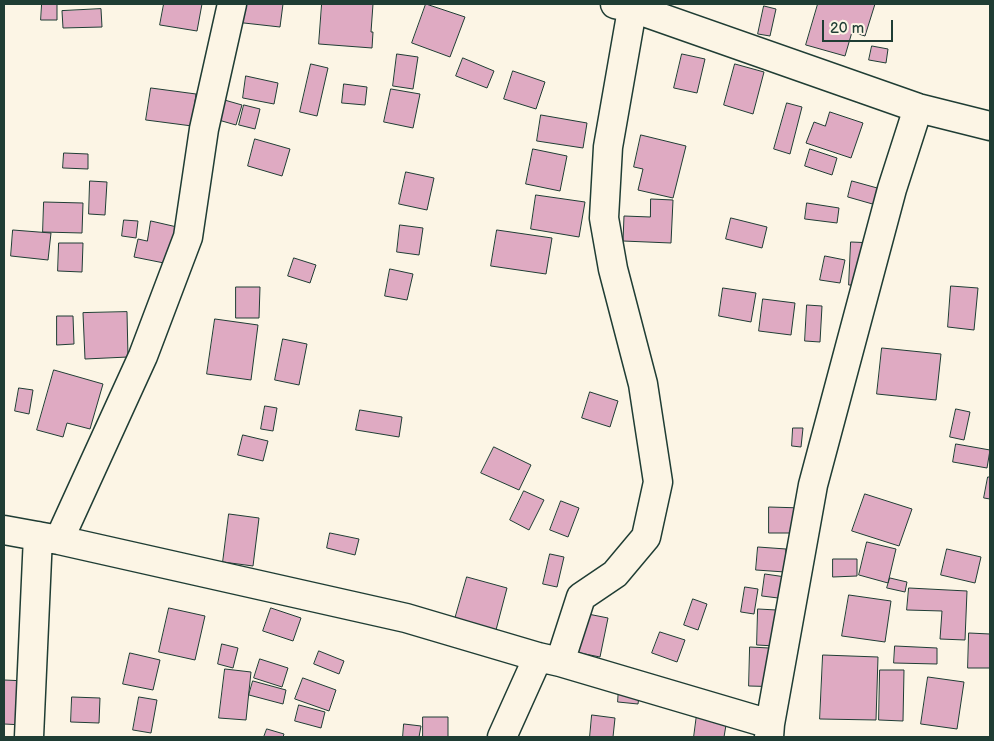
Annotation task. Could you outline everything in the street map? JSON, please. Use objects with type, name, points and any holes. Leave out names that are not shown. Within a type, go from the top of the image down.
[{"type":"street","points":[[29,737],[48,538],[143,356],[188,237],[204,129],[232,4]]},
{"type":"street","points":[[502,737],[549,659],[581,597],[615,574],[646,537],[658,482],[642,384],[613,268],[604,218],[608,147],[627,5],[918,108],[990,126]]},
{"type":"street","points":[[4,530],[48,538],[406,618],[549,659],[769,730],[813,484],[892,189],[918,108]]},
{"type":"building","points":[[42,4],[57,4],[57,20],[41,20]]},
{"type":"building","points":[[164,4],[202,4],[197,31],[160,25]]},
{"type":"building","points":[[237,4],[283,4],[280,27],[235,22]]},
{"type":"building","points":[[322,4],[373,4],[372,48],[319,44]]},
{"type":"building","points":[[426,4],[465,17],[450,57],[412,43]]},
{"type":"building","points":[[818,4],[875,4],[865,36],[852,32],[845,56],[806,45]]},
{"type":"building","points":[[764,6],[776,9],[770,36],[758,34]]},
{"type":"building","points":[[101,9],[102,27],[63,28],[62,11]]},
{"type":"building","points":[[872,46],[888,49],[886,63],[869,60]]},
{"type":"building","points":[[397,54],[418,57],[413,89],[393,86]]},
{"type":"building","points":[[682,54],[705,59],[697,93],[674,88]]},
{"type":"building","points":[[463,58],[494,71],[487,88],[456,76]]},
{"type":"building","points":[[311,64],[328,68],[317,116],[300,112]]},
{"type":"building","points":[[735,64],[764,72],[753,114],[724,105]]},
{"type":"building","points":[[513,71],[545,82],[536,109],[504,99]]},
{"type":"building","points":[[246,76],[278,83],[274,104],[243,98]]},
{"type":"building","points":[[344,84],[367,87],[365,105],[342,103]]},
{"type":"building","points":[[151,88],[196,94],[192,126],[146,120]]},
{"type":"building","points":[[391,89],[420,94],[413,128],[384,122]]},
{"type":"building","points":[[221,99],[242,105],[236,125],[215,119]]},
{"type":"building","points":[[787,103],[802,107],[790,154],[774,149]]},
{"type":"building","points":[[244,105],[260,109],[255,129],[239,125]]},
{"type":"building","points":[[830,112],[863,123],[851,158],[806,143],[814,122],[825,126]]},
{"type":"building","points":[[541,115],[587,123],[583,148],[537,141]]},
{"type":"building","points":[[641,135],[686,146],[673,198],[638,190],[643,169],[634,167]]},
{"type":"building","points":[[255,139],[290,149],[282,176],[248,166]]},
{"type":"building","points":[[533,149],[567,156],[560,191],[526,184]]},
{"type":"building","points":[[810,149],[837,158],[832,175],[805,166]]},
{"type":"building","points":[[64,153],[88,154],[88,169],[63,168]]},
{"type":"building","points":[[406,172],[434,178],[427,210],[399,204]]},
{"type":"building","points":[[90,181],[107,182],[105,215],[89,214]]},
{"type":"building","points":[[852,181],[888,191],[883,207],[848,197]]},
{"type":"building","points":[[536,195],[585,202],[579,237],[531,229]]},
{"type":"building","points":[[651,199],[673,200],[671,243],[623,241],[624,216],[650,217]]},
{"type":"building","points":[[44,202],[83,203],[82,233],[43,232]]},
{"type":"building","points":[[807,203],[839,208],[837,223],[805,219]]},
{"type":"building","points":[[731,218],[767,227],[762,248],[726,239]]},
{"type":"building","points":[[124,220],[138,221],[136,238],[122,236]]},
{"type":"building","points":[[151,221],[177,227],[169,264],[134,257],[138,239],[147,241]]},
{"type":"building","points":[[400,225],[423,228],[419,255],[397,252]]},
{"type":"building","points":[[13,230],[51,233],[48,260],[11,256]]},
{"type":"building","points":[[497,230],[552,238],[546,274],[491,266]]},
{"type":"building","points":[[851,242],[874,243],[872,286],[849,285]]},
{"type":"building","points":[[59,243],[83,243],[82,272],[58,271]]},
{"type":"building","points":[[825,256],[845,260],[840,283],[820,280]]},
{"type":"building","points":[[294,258],[316,265],[310,283],[288,276]]},
{"type":"building","points":[[390,269],[413,274],[407,300],[385,296]]},
{"type":"building","points":[[951,286],[978,288],[974,330],[948,327]]},
{"type":"building","points":[[236,287],[260,287],[259,318],[236,318]]},
{"type":"building","points":[[723,288],[756,293],[751,322],[719,316]]},
{"type":"building","points":[[763,299],[795,303],[791,335],[759,331]]},
{"type":"building","points":[[807,305],[822,306],[820,342],[805,341]]},
{"type":"building","points":[[127,312],[128,357],[85,359],[83,313]]},
{"type":"building","points":[[57,316],[73,316],[74,344],[57,345]]},
{"type":"building","points":[[215,319],[258,325],[251,380],[207,374]]},
{"type":"building","points":[[283,339],[307,344],[299,385],[275,380]]},
{"type":"building","points":[[882,348],[941,354],[936,400],[877,394]]},
{"type":"building","points":[[54,370],[103,384],[90,429],[67,423],[63,437],[37,430]]},
{"type":"building","points":[[19,388],[33,390],[29,414],[15,411]]},
{"type":"building","points":[[590,392],[618,401],[610,427],[582,418]]},
{"type":"building","points":[[265,406],[277,408],[273,431],[261,429]]},
{"type":"building","points":[[956,409],[970,412],[964,440],[950,437]]},
{"type":"building","points":[[360,410],[402,417],[399,437],[356,430]]},
{"type":"building","points":[[793,428],[803,428],[801,447],[792,446]]},
{"type":"building","points":[[243,435],[268,441],[263,461],[238,455]]},
{"type":"building","points":[[956,444],[990,450],[987,468],[953,462]]},
{"type":"building","points":[[494,447],[531,465],[519,490],[481,473]]},
{"type":"building","points":[[988,477],[990,477],[990,499],[984,498]]},
{"type":"building","points":[[524,491],[544,500],[529,530],[510,520]]},
{"type":"building","points":[[865,494],[912,509],[899,546],[852,531]]},
{"type":"building","points":[[561,501],[579,508],[568,537],[550,530]]},
{"type":"building","points":[[769,507],[803,508],[803,533],[769,533]]},
{"type":"building","points":[[229,514],[259,518],[253,566],[223,562]]},
{"type":"building","points":[[330,533],[359,539],[355,555],[327,548]]},
{"type":"building","points":[[867,542],[896,549],[888,583],[859,575]]},
{"type":"building","points":[[758,547],[786,549],[785,572],[756,570]]},
{"type":"building","points":[[947,549],[981,557],[975,583],[941,575]]},
{"type":"building","points":[[550,554],[564,557],[557,587],[543,584]]},
{"type":"building","points":[[833,559],[857,559],[857,576],[833,577]]},
{"type":"building","points":[[765,574],[806,580],[802,601],[762,596]]},
{"type":"building","points":[[467,577],[507,588],[496,630],[455,619]]},
{"type":"building","points":[[890,578],[907,582],[905,592],[887,588]]},
{"type":"building","points":[[745,587],[758,589],[754,614],[741,612]]},
{"type":"building","points":[[909,588],[967,591],[965,640],[940,639],[942,611],[907,610]]},
{"type":"building","points":[[849,595],[891,601],[885,642],[842,636]]},
{"type":"building","points":[[693,599],[707,604],[698,630],[684,625]]},
{"type":"building","points":[[169,608],[205,616],[195,660],[159,652]]},
{"type":"building","points":[[271,608],[301,618],[293,641],[263,631]]},
{"type":"building","points":[[758,609],[795,611],[793,647],[757,645]]},
{"type":"building","points":[[583,613],[608,618],[600,657],[575,652]]},
{"type":"building","points":[[660,632],[685,640],[677,662],[652,653]]},
{"type":"building","points":[[969,633],[990,634],[990,668],[968,668]]},
{"type":"building","points":[[222,644],[238,648],[233,668],[218,664]]},
{"type":"building","points":[[895,646],[937,648],[937,664],[894,663]]},
{"type":"building","points":[[750,647],[788,649],[786,687],[749,686]]},
{"type":"building","points":[[319,651],[344,661],[339,674],[314,664]]},
{"type":"building","points":[[130,653],[160,660],[153,690],[123,684]]},
{"type":"building","points":[[823,655],[878,657],[876,720],[820,719]]},
{"type":"building","points":[[260,659],[288,668],[282,687],[254,678]]},
{"type":"building","points":[[225,669],[251,672],[246,720],[219,718]]},
{"type":"building","points":[[880,670],[904,670],[903,721],[879,720]]},
{"type":"building","points":[[928,677],[964,682],[957,729],[921,724]]},
{"type":"building","points":[[303,678],[336,690],[329,711],[295,699]]},
{"type":"building","points":[[4,680],[27,681],[24,725],[4,724]]},
{"type":"building","points":[[253,681],[286,690],[283,704],[249,695]]},
{"type":"building","points":[[619,687],[640,689],[638,704],[618,702]]},
{"type":"building","points":[[72,697],[100,698],[99,723],[71,722]]},
{"type":"building","points":[[139,697],[157,700],[151,733],[133,730]]},
{"type":"building","points":[[299,705],[325,712],[321,728],[295,721]]},
{"type":"building","points":[[697,714],[727,719],[724,737],[694,737]]},
{"type":"building","points":[[592,715],[615,718],[613,737],[590,737]]},
{"type":"building","points":[[423,717],[448,717],[448,737],[423,737]]},
{"type":"building","points":[[404,724],[421,726],[419,737],[403,737]]},
{"type":"building","points":[[267,729],[284,734],[283,737],[264,737]]}]
